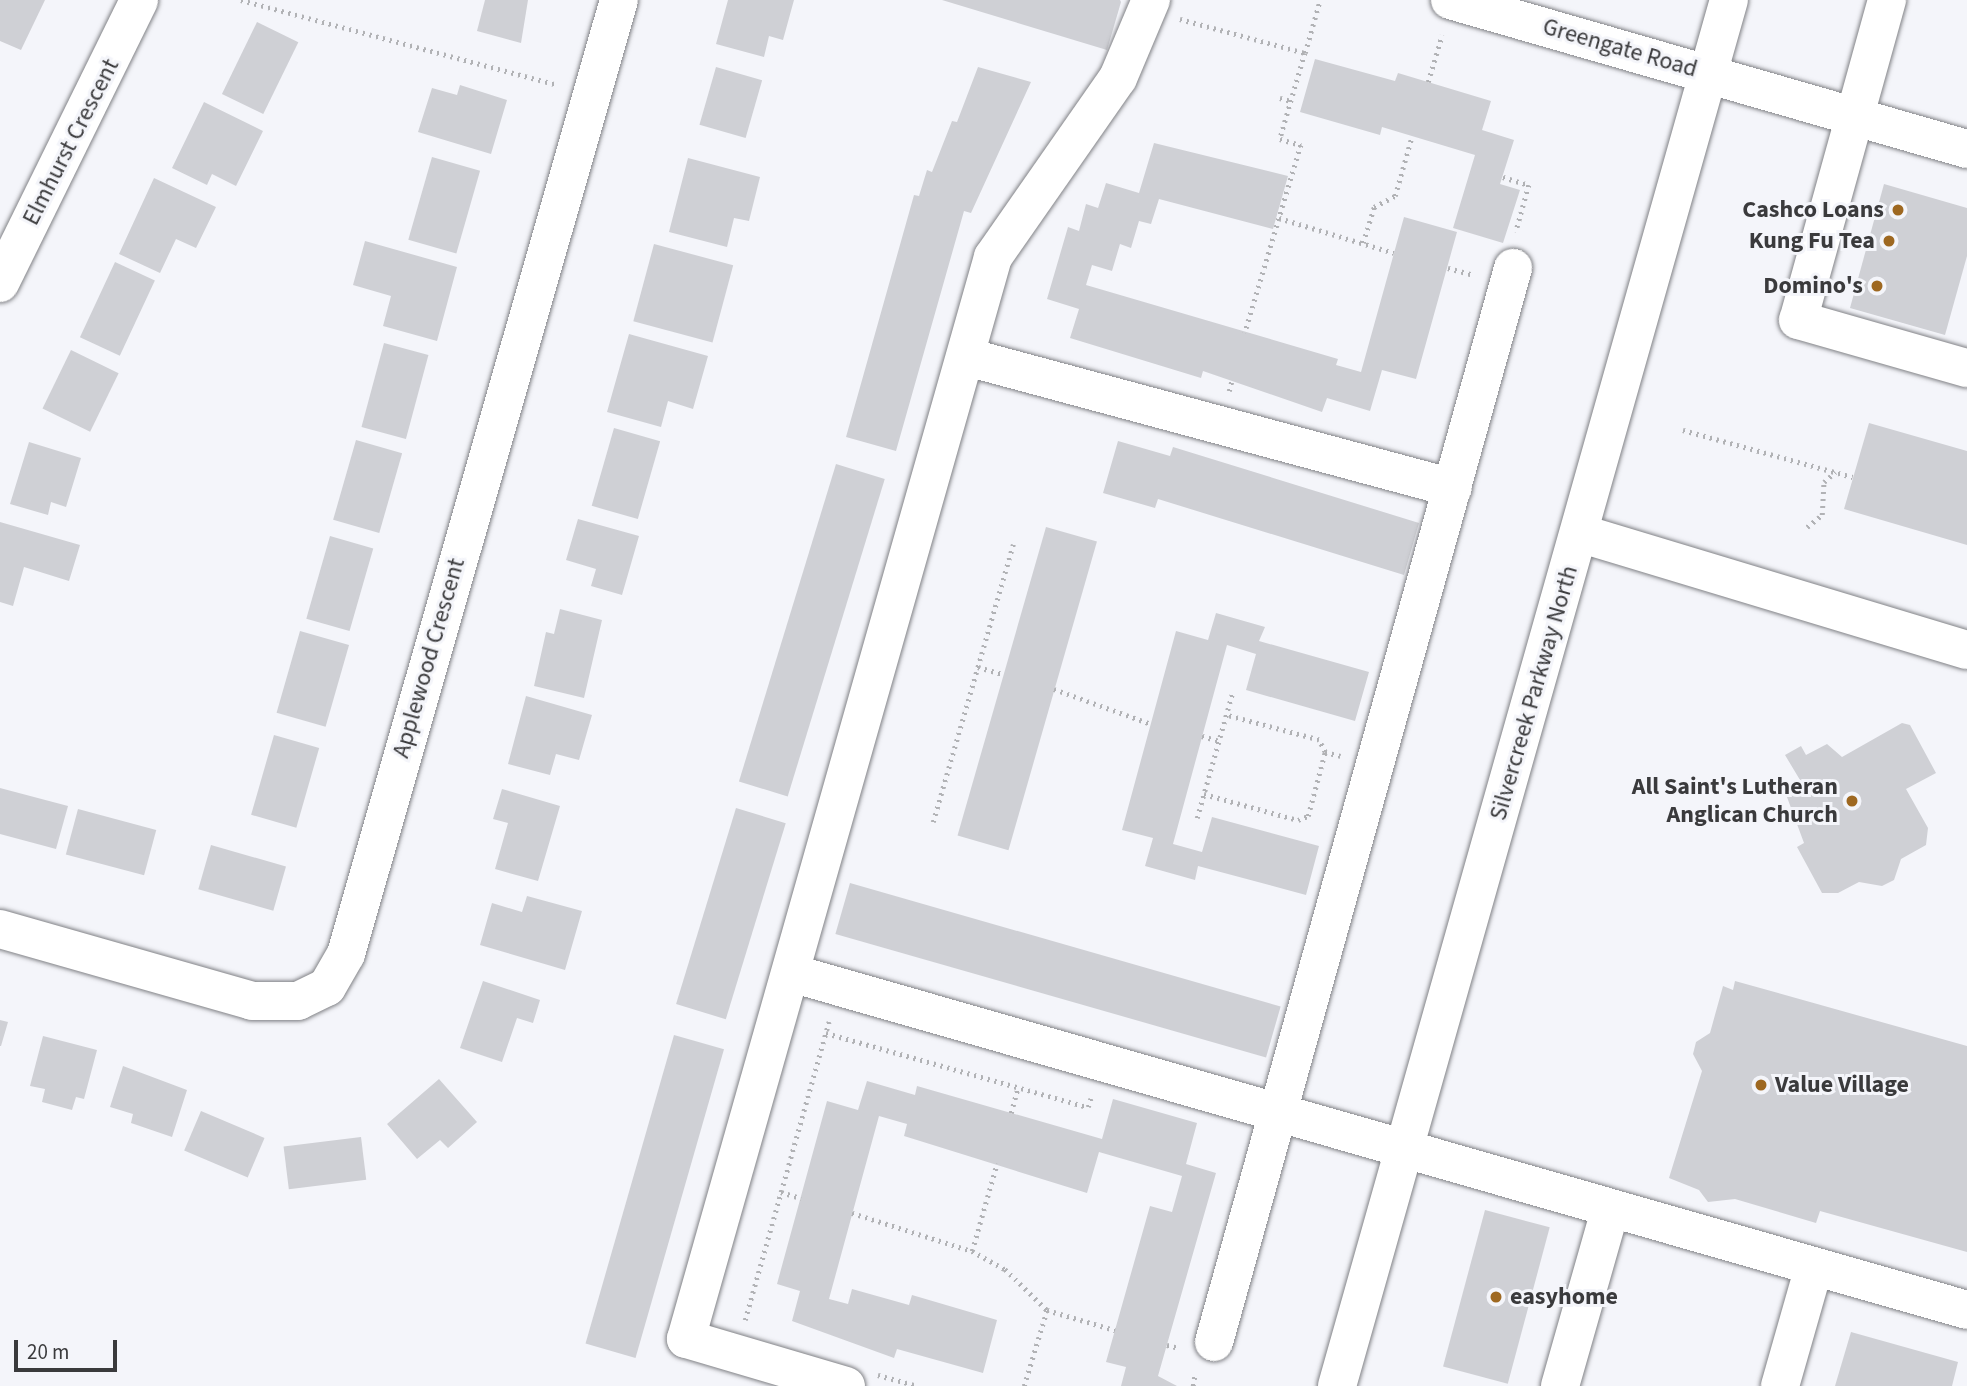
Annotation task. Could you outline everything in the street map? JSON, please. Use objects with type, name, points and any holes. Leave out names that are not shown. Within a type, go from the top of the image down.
[{"type":"street","name":"Elmhurst Crescent","points":[[0,283],[139,0]]},
{"type":"street","name":"Applewood Crescent","points":[[0,929],[252,1001],[298,1001],[327,987],[345,954],[589,93],[619,0]]},
{"type":"street","name":"Greengate Road","points":[[1451,0],[1967,149]]},
{"type":"street","name":"Silvercreek Parkway North","points":[[1337,1386],[1729,0]]},
{"type":"street","points":[[1887,0],[1798,320],[1967,368]]},
{"type":"street","points":[[846,1386],[686,1339],[967,357],[993,257],[1118,78],[1149,5]]},
{"type":"street","points":[[1214,1342],[1513,268]]},
{"type":"street","points":[[967,357],[1453,488]]},
{"type":"street","points":[[1579,533],[1967,650]]},
{"type":"street","points":[[791,974],[1277,1112],[1405,1152],[1967,1310]]},
{"type":"street","points":[[1560,1386],[1610,1210]]},
{"type":"street","points":[[1780,1386],[1814,1267]]},
{"type":"path","points":[[241,0],[589,93]]},
{"type":"path","points":[[1245,333],[1301,145],[1280,139],[1320,0]]},
{"type":"path","points":[[1428,82],[1451,0]]},
{"type":"path","points":[[1149,5],[1305,53]]},
{"type":"path","points":[[1280,98],[1291,101]]},
{"type":"path","points":[[1363,243],[1374,207],[1395,196],[1412,136]]},
{"type":"path","points":[[1503,177],[1529,185],[1510,255],[1513,268]]},
{"type":"path","points":[[1279,218],[1394,253]]},
{"type":"path","points":[[1683,430],[1853,477]]},
{"type":"path","points":[[1807,527],[1822,515],[1824,482],[1835,471]]},
{"type":"path","points":[[933,822],[967,694],[978,667],[993,601],[1013,544]]},
{"type":"path","points":[[978,667],[1003,674]]},
{"type":"path","points":[[1054,689],[1151,724]]},
{"type":"path","points":[[1197,818],[1232,694]]},
{"type":"path","points":[[1204,794],[1298,820],[1308,816],[1325,752],[1319,740],[1226,715]]},
{"type":"path","points":[[1202,736],[1219,741]]},
{"type":"path","points":[[736,1354],[839,987]]},
{"type":"path","points":[[825,1033],[1088,1107],[1102,1062]]},
{"type":"path","points":[[1011,1113],[1018,1087]]},
{"type":"path","points":[[972,1251],[997,1163]]},
{"type":"path","points":[[781,1192],[801,1198]]},
{"type":"path","points":[[852,1213],[972,1251],[1004,1269],[1047,1310],[1115,1330]]},
{"type":"path","points":[[1024,1386],[1047,1310]]},
{"type":"building","points":[[0,0],[45,0],[21,50],[0,41]]},
{"type":"building","points":[[485,0],[528,0],[521,43],[477,31]]},
{"type":"building","points":[[728,0],[794,0],[783,40],[769,36],[764,57],[716,44]]},
{"type":"building","points":[[942,0],[1120,0],[1121,2],[1107,50]]},
{"type":"building","points":[[257,22],[298,42],[263,114],[222,94]]},
{"type":"building","points":[[1315,59],[1395,81],[1398,73],[1491,101],[1482,130],[1514,140],[1500,184],[1520,190],[1503,243],[1453,228],[1475,155],[1382,127],[1380,135],[1300,112]]},
{"type":"building","points":[[716,67],[762,80],[746,138],[699,125]]},
{"type":"building","points":[[978,67],[1031,82],[971,213],[964,211],[896,451],[846,437],[914,195],[919,196],[927,170],[932,172],[952,121],[957,122]]},
{"type":"building","points":[[460,85],[507,100],[491,154],[418,132],[432,88],[457,95]]},
{"type":"building","points":[[204,102],[263,131],[236,186],[212,174],[207,185],[172,168]]},
{"type":"building","points":[[1154,143],[1288,176],[1273,229],[1159,199],[1151,224],[1139,221],[1131,248],[1120,244],[1112,271],[1092,265],[1086,285],[1338,359],[1336,365],[1361,372],[1404,217],[1457,232],[1416,379],[1382,370],[1370,411],[1327,398],[1322,412],[1203,371],[1201,378],[1070,338],[1079,309],[1047,299],[1068,227],[1079,231],[1086,204],[1098,208],[1106,183],[1139,193]]},
{"type":"building","points":[[432,157],[480,171],[456,253],[408,240]]},
{"type":"building","points":[[688,158],[760,177],[749,221],[734,218],[727,247],[669,232]]},
{"type":"building","points":[[154,178],[216,207],[196,248],[176,239],[160,273],[119,254]]},
{"type":"building","points":[[1884,184],[1967,208],[1967,256],[1945,335],[1850,308]]},
{"type":"building","points":[[365,241],[457,267],[437,341],[383,326],[391,296],[353,285]]},
{"type":"building","points":[[654,244],[733,265],[713,342],[633,321]]},
{"type":"building","points":[[115,262],[155,281],[120,356],[80,337]]},
{"type":"building","points":[[629,334],[708,356],[693,409],[668,401],[661,427],[607,412]]},
{"type":"building","points":[[384,343],[428,355],[406,439],[361,427]]},
{"type":"building","points":[[71,350],[119,373],[90,432],[43,408]]},
{"type":"building","points":[[1869,423],[1967,451],[1967,545],[1844,509]]},
{"type":"building","points":[[614,428],[660,441],[638,519],[592,506]]},
{"type":"building","points":[[356,440],[402,453],[379,533],[333,520]]},
{"type":"building","points":[[1118,441],[1170,456],[1173,447],[1419,523],[1404,575],[1158,499],[1155,508],[1103,493]]},
{"type":"building","points":[[29,442],[81,458],[66,507],[51,502],[48,515],[10,504]]},
{"type":"building","points":[[836,464],[885,479],[788,796],[739,781]]},
{"type":"building","points":[[578,519],[639,536],[622,595],[591,586],[596,569],[566,560]]},
{"type":"building","points":[[0,522],[80,545],[69,581],[24,567],[13,606],[0,602]]},
{"type":"building","points":[[1046,527],[1097,542],[1008,850],[958,836]]},
{"type":"building","points":[[330,536],[373,548],[350,631],[306,619]]},
{"type":"building","points":[[560,609],[602,620],[584,698],[534,686],[546,632],[554,634]]},
{"type":"building","points":[[1216,613],[1265,627],[1259,641],[1369,672],[1355,721],[1246,690],[1256,654],[1227,645],[1173,844],[1202,852],[1212,817],[1319,846],[1306,895],[1198,866],[1195,880],[1145,866],[1153,838],[1122,830],[1176,631],[1208,640]]},
{"type":"building","points":[[300,631],[349,645],[326,727],[277,713]]},
{"type":"building","points":[[526,696],[592,715],[579,760],[556,754],[550,775],[508,764]]},
{"type":"building","name":"All Saint's Lutheran Anglican Church","points":[[1902,723],[1910,725],[1936,773],[1906,789],[1928,828],[1926,845],[1901,859],[1894,880],[1882,886],[1859,882],[1838,893],[1822,893],[1797,847],[1804,843],[1784,789],[1800,780],[1785,755],[1801,746],[1806,755],[1827,744],[1842,757]]},
{"type":"building","points":[[274,735],[319,748],[296,828],[251,815]]},
{"type":"building","points":[[0,788],[68,806],[56,849],[0,834]]},
{"type":"building","points":[[502,789],[560,806],[538,881],[495,869],[508,823],[493,819]]},
{"type":"building","points":[[736,808],[786,823],[726,1019],[676,1004]]},
{"type":"building","points":[[78,809],[156,830],[144,875],[66,854]]},
{"type":"building","points":[[211,845],[286,866],[273,911],[198,889]]},
{"type":"building","points":[[850,883],[1281,1006],[1266,1057],[835,934]]},
{"type":"building","points":[[527,896],[582,911],[565,970],[480,945],[492,903],[522,912]]},
{"type":"building","points":[[483,981],[540,1000],[533,1023],[517,1018],[502,1062],[460,1048]]},
{"type":"building","points":[[1735,981],[1967,1046],[1967,1252],[1820,1211],[1816,1223],[1735,1199],[1708,1202],[1699,1190],[1669,1178],[1702,1071],[1693,1054],[1696,1042],[1710,1033],[1723,986],[1733,990]]},
{"type":"building","points":[[0,1020],[8,1022],[1,1046],[0,1046]]},
{"type":"building","points":[[674,1035],[724,1049],[636,1358],[586,1344]]},
{"type":"building","points":[[43,1036],[97,1050],[84,1099],[76,1097],[72,1110],[42,1102],[45,1089],[30,1086]]},
{"type":"building","points":[[123,1066],[187,1090],[172,1137],[131,1123],[133,1114],[110,1107]]},
{"type":"building","points":[[439,1079],[477,1122],[448,1148],[440,1140],[417,1159],[387,1124]]},
{"type":"building","points":[[867,1081],[915,1095],[917,1086],[1102,1139],[1113,1099],[1197,1123],[1186,1164],[1216,1173],[1158,1376],[1177,1386],[1121,1386],[1126,1367],[1106,1362],[1150,1206],[1172,1212],[1182,1176],[1099,1152],[1087,1193],[904,1136],[907,1124],[879,1116],[829,1299],[848,1304],[852,1289],[909,1305],[912,1295],[997,1320],[983,1373],[897,1349],[894,1358],[792,1321],[800,1291],[777,1284],[827,1101],[858,1110]]},
{"type":"building","points":[[201,1111],[265,1138],[248,1178],[184,1151]]},
{"type":"building","points":[[361,1137],[366,1180],[289,1189],[284,1147]]},
{"type":"building","name":"easyhome","points":[[1485,1210],[1550,1227],[1508,1384],[1443,1366]]},
{"type":"building","points":[[1851,1332],[1958,1362],[1952,1386],[1835,1386]]},
{"type":"place","name":"Cashco Loans","points":[[1898,210]]},
{"type":"place","name":"Kung Fu Tea","points":[[1889,241]]},
{"type":"place","name":"Domino's","points":[[1877,286]]},
{"type":"place","name":"All Saint's Lutheran Anglican Church","points":[[1852,801]]},
{"type":"place","name":"Value Village","points":[[1761,1085]]},
{"type":"place","name":"easyhome","points":[[1496,1297]]}]
